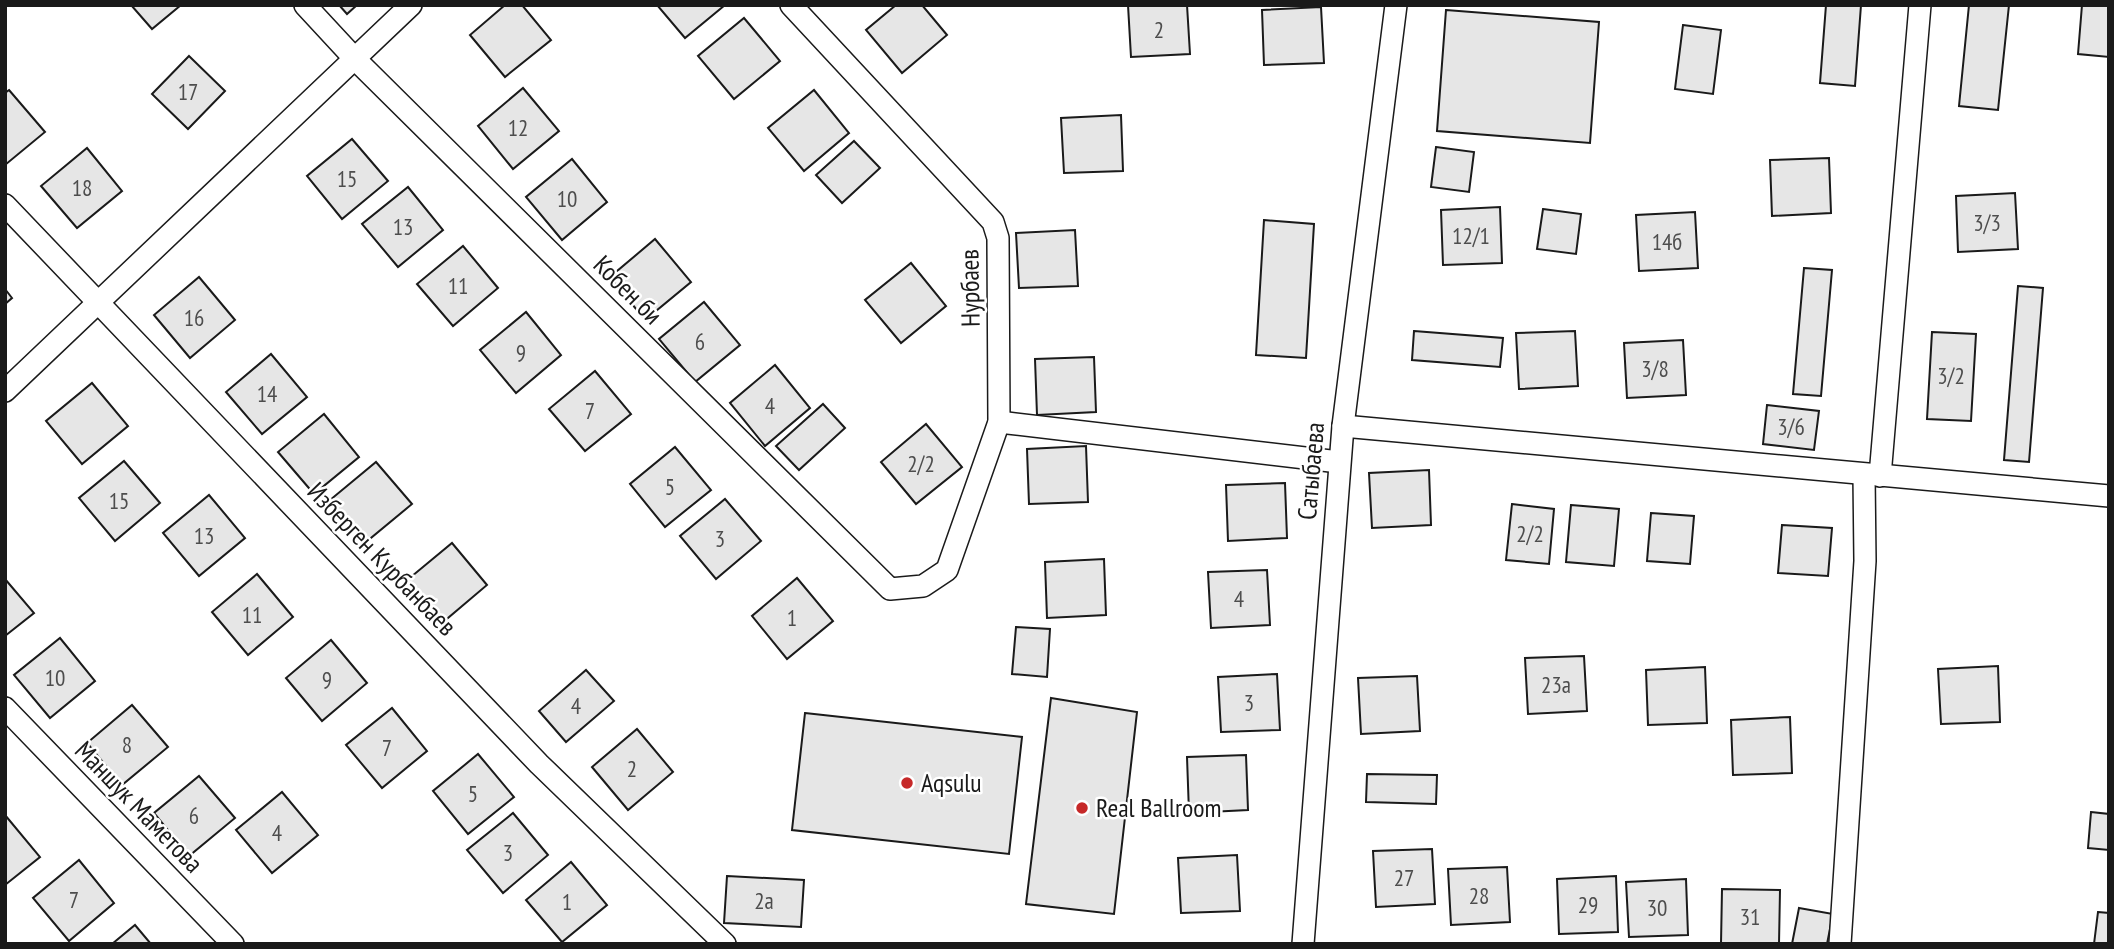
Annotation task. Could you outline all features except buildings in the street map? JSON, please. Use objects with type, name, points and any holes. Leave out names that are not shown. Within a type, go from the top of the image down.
[{"type":"street","name":"Кобен би","points":[[305,5],[355,59],[890,589],[923,586]]},
{"type":"street","points":[[5,391],[411,5]]},
{"type":"street","name":"Нурбаев","points":[[791,5],[993,222],[998,237],[999,422],[947,570],[923,586]]},
{"type":"street","name":"Сатыбаева","points":[[1303,944],[1339,462],[1396,5]]},
{"type":"street","points":[[1840,944],[1872,475],[1920,5]]},
{"type":"street","name":"Изберген Курбанбаев","points":[[5,205],[539,764],[725,944]]},
{"type":"street","points":[[999,422],[1339,462]]},
{"type":"street","points":[[1343,426],[2109,496]]},
{"type":"street","name":"Маншук Маметова","points":[[5,708],[233,944]]},
{"type":"place","name":"Aqsulu","points":[[907,783]]},
{"type":"place","name":"Real Ballroom","points":[[1082,808]]}]
